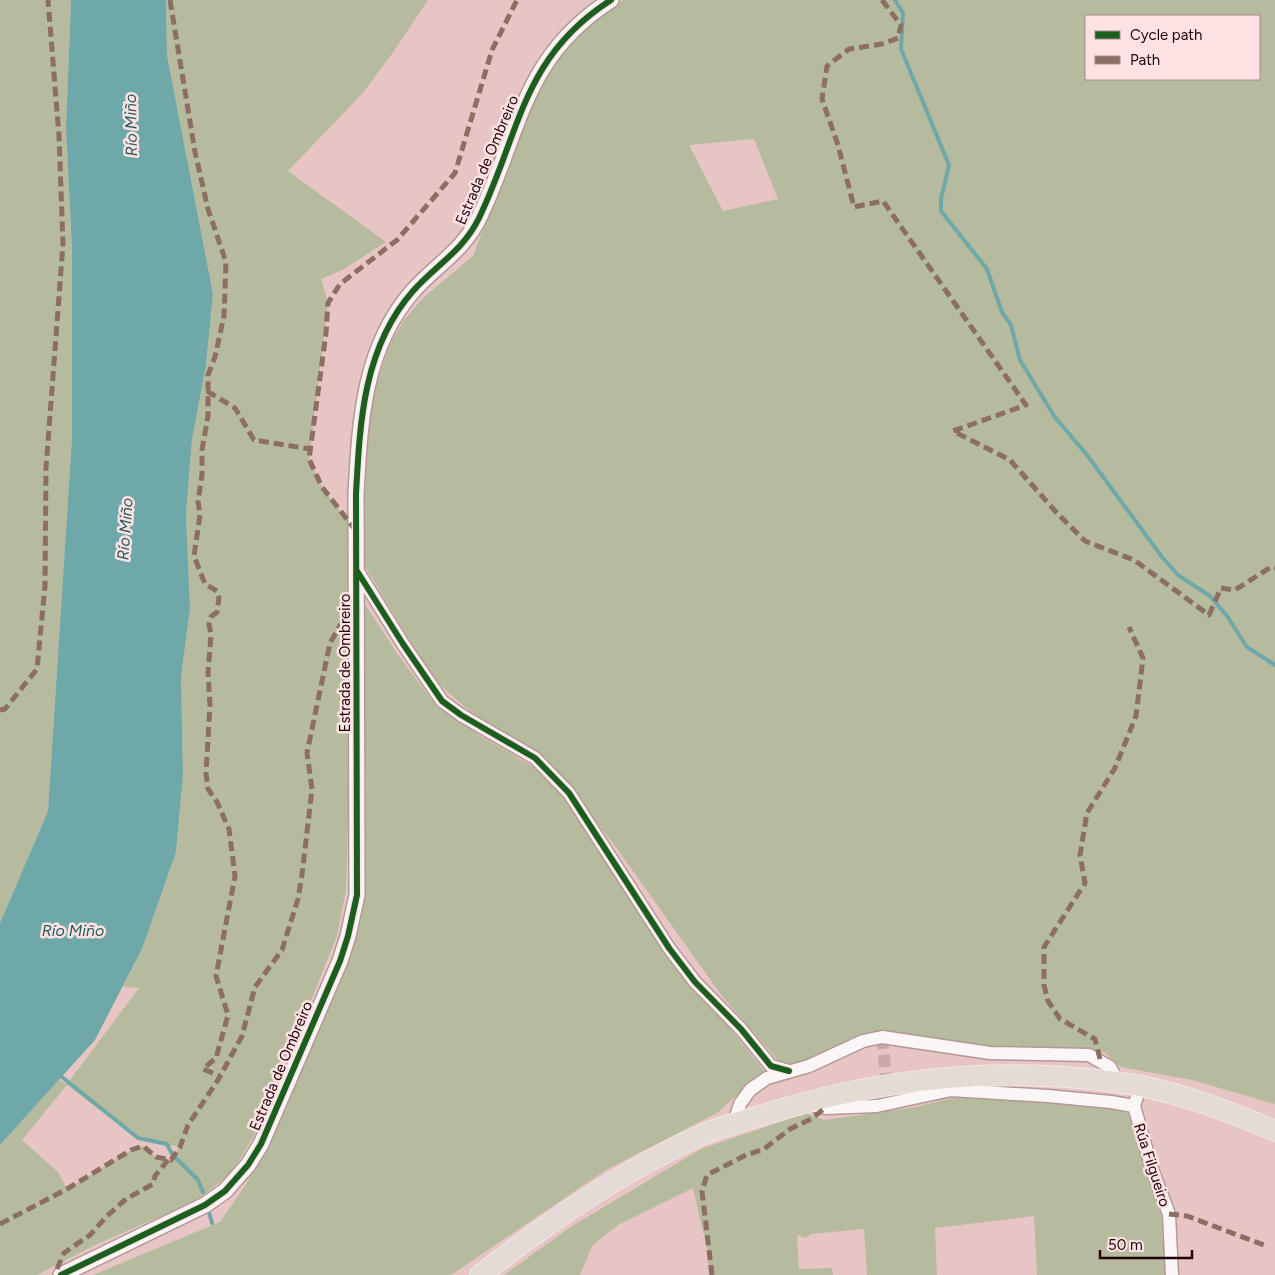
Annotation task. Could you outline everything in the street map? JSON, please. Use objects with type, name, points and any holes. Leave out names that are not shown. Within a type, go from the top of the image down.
[{"type":"highway","points":[[480,1275],[533,1234],[599,1190],[661,1155],[734,1123],[855,1090],[932,1078],[1004,1076],[1118,1082],[1188,1098],[1240,1115],[1275,1131]]},
{"type":"street","name":"Estrada de Ombreiro","points":[[61,1275],[206,1205],[225,1191],[238,1177],[261,1144],[340,962],[354,913],[358,877],[356,494],[362,406],[367,384],[384,338],[394,318],[413,291],[453,256],[472,232],[489,194],[520,110],[535,78],[557,46],[594,11],[611,0]]},
{"type":"street","points":[[357,570],[403,644],[442,700],[461,715],[535,758],[569,793],[669,948],[695,982],[741,1029],[772,1066],[789,1071]]},
{"type":"street","points":[[734,1123],[740,1104],[750,1090],[766,1078],[836,1055],[862,1041],[882,1037],[901,1038],[919,1044],[990,1054],[1089,1055],[1110,1067],[1118,1082]]},
{"type":"street","name":"Rúa Filgueiro","points":[[1140,1087],[1134,1106],[1153,1172],[1169,1214],[1172,1275]]},
{"type":"street","points":[[802,1103],[825,1108],[877,1106],[951,1090],[1084,1099],[1134,1106]]},
{"type":"green space","points":[[0,0],[71,0],[66,128],[72,248],[72,437],[48,811],[0,923]]},
{"type":"green space","points":[[166,0],[428,0],[362,94],[288,171],[386,242],[344,269],[321,279],[328,303],[309,459],[322,487],[348,521],[352,675],[346,890],[337,936],[269,1105],[237,1164],[226,1177],[196,1201],[95,1245],[37,1275],[0,1275],[0,1145],[59,1080],[67,1084],[139,988],[123,987],[142,949],[176,852],[183,775],[181,677],[190,609],[186,514],[192,440],[206,365],[213,294],[167,55]],"holes":[[[67,1085],[139,1140],[180,1147],[170,1160],[156,1157],[143,1146],[131,1150],[67,1189],[58,1172],[22,1140]]]},
{"type":"green space","points":[[623,0],[1275,0],[1275,1104],[1192,1080],[1121,1067],[1104,1052],[993,1049],[896,1034],[800,1064],[781,1064],[722,996],[618,850],[558,772],[466,708],[432,678],[363,563],[367,436],[374,391],[390,344],[404,320],[422,299],[473,256],[547,68],[598,16]],"holes":[[[754,139],[778,199],[723,211],[689,145]]]},
{"type":"green space","points":[[361,598],[396,652],[437,707],[535,768],[565,799],[648,925],[764,1071],[717,1113],[606,1170],[451,1275],[93,1275],[220,1222],[248,1181],[285,1111],[346,963],[359,918],[365,882]]},
{"type":"green space","points":[[969,1094],[1127,1109],[1163,1222],[1165,1275],[1037,1275],[1034,1216],[935,1228],[937,1275],[867,1275],[864,1229],[811,1234],[806,1238],[797,1235],[799,1269],[832,1268],[833,1275],[709,1275],[707,1248],[693,1188],[618,1225],[592,1246],[580,1275],[504,1275],[572,1226],[701,1149],[806,1113],[824,1120],[911,1108]]},
{"type":"water","name":"Río Miño","points":[[71,0],[166,0],[167,55],[213,294],[206,365],[192,440],[186,514],[190,609],[181,677],[183,775],[176,852],[142,949],[95,1040],[0,1145],[0,923],[48,811],[72,437],[72,248],[66,128]]},
{"type":"waterway","points":[[895,0],[903,13],[901,49],[949,165],[941,199],[941,211],[987,269],[1002,312],[1011,325],[1020,360],[1054,416],[1087,455],[1162,557],[1178,575],[1210,596],[1227,616],[1247,647],[1275,665]]},
{"type":"waterway","points":[[62,1077],[138,1138],[167,1144],[172,1154]]},
{"type":"waterway","points":[[175,1157],[198,1180],[203,1192]]},
{"type":"waterway","points":[[209,1212],[212,1223]]},
{"type":"tunnel","points":[[882,1037],[889,1104]]},
{"type":"marked path","points":[[0,710],[5,709],[37,669],[45,586],[46,468],[63,244],[59,136],[48,0]]},
{"type":"marked path","points":[[170,0],[195,152],[208,209],[226,262],[224,316],[215,357],[208,375],[208,416],[202,450],[202,475],[198,501],[200,515],[194,556],[205,584],[217,591],[219,598],[217,612],[211,617],[209,624],[211,635],[208,673],[210,705],[206,773],[208,789],[217,802],[229,829],[235,876],[216,976],[228,1015],[216,1058],[203,1069],[220,1076]]},
{"type":"marked path","points":[[356,531],[322,487],[309,459],[326,333],[328,303],[340,284],[397,240],[455,173],[492,50],[517,0]]},
{"type":"marked path","points":[[882,0],[901,25],[898,38],[882,44],[849,49],[827,66],[822,99],[838,145],[854,207],[883,201],[1026,405],[953,431],[1010,460],[1056,512],[1085,541],[1134,560],[1209,615],[1221,588],[1235,590],[1271,567],[1275,568]]},
{"type":"marked path","points":[[207,391],[235,408],[254,440],[310,449]]},
{"type":"marked path","points":[[0,1224],[67,1189],[131,1150],[143,1146],[156,1157],[171,1160],[180,1147],[188,1125],[218,1080],[242,1036],[255,987],[282,950],[298,899],[302,875],[312,789],[307,753],[330,643],[354,601]]},
{"type":"marked path","points":[[1100,1059],[1095,1039],[1060,1019],[1048,1001],[1044,985],[1044,947],[1085,883],[1080,855],[1087,813],[1115,768],[1136,716],[1143,658],[1129,627]]},
{"type":"marked path","points":[[712,1275],[702,1191],[707,1175],[744,1156],[764,1149],[790,1129],[811,1119],[825,1108]]},
{"type":"marked path","points":[[57,1269],[64,1253],[90,1235],[126,1199],[153,1184],[155,1176],[168,1160]]},
{"type":"marked path","points":[[1169,1214],[1187,1216],[1264,1245]]},
{"type":"cycle path","points":[[61,1275],[205,1205],[225,1191],[248,1165],[261,1144],[340,961],[348,936],[357,895],[356,494],[363,413],[374,361],[396,313],[413,291],[457,249],[473,230],[493,186],[527,98],[558,46],[581,22],[611,0]]},
{"type":"cycle path","points":[[357,571],[442,701],[461,715],[535,758],[569,793],[669,948],[695,982],[741,1029],[771,1066],[789,1071]]}]
